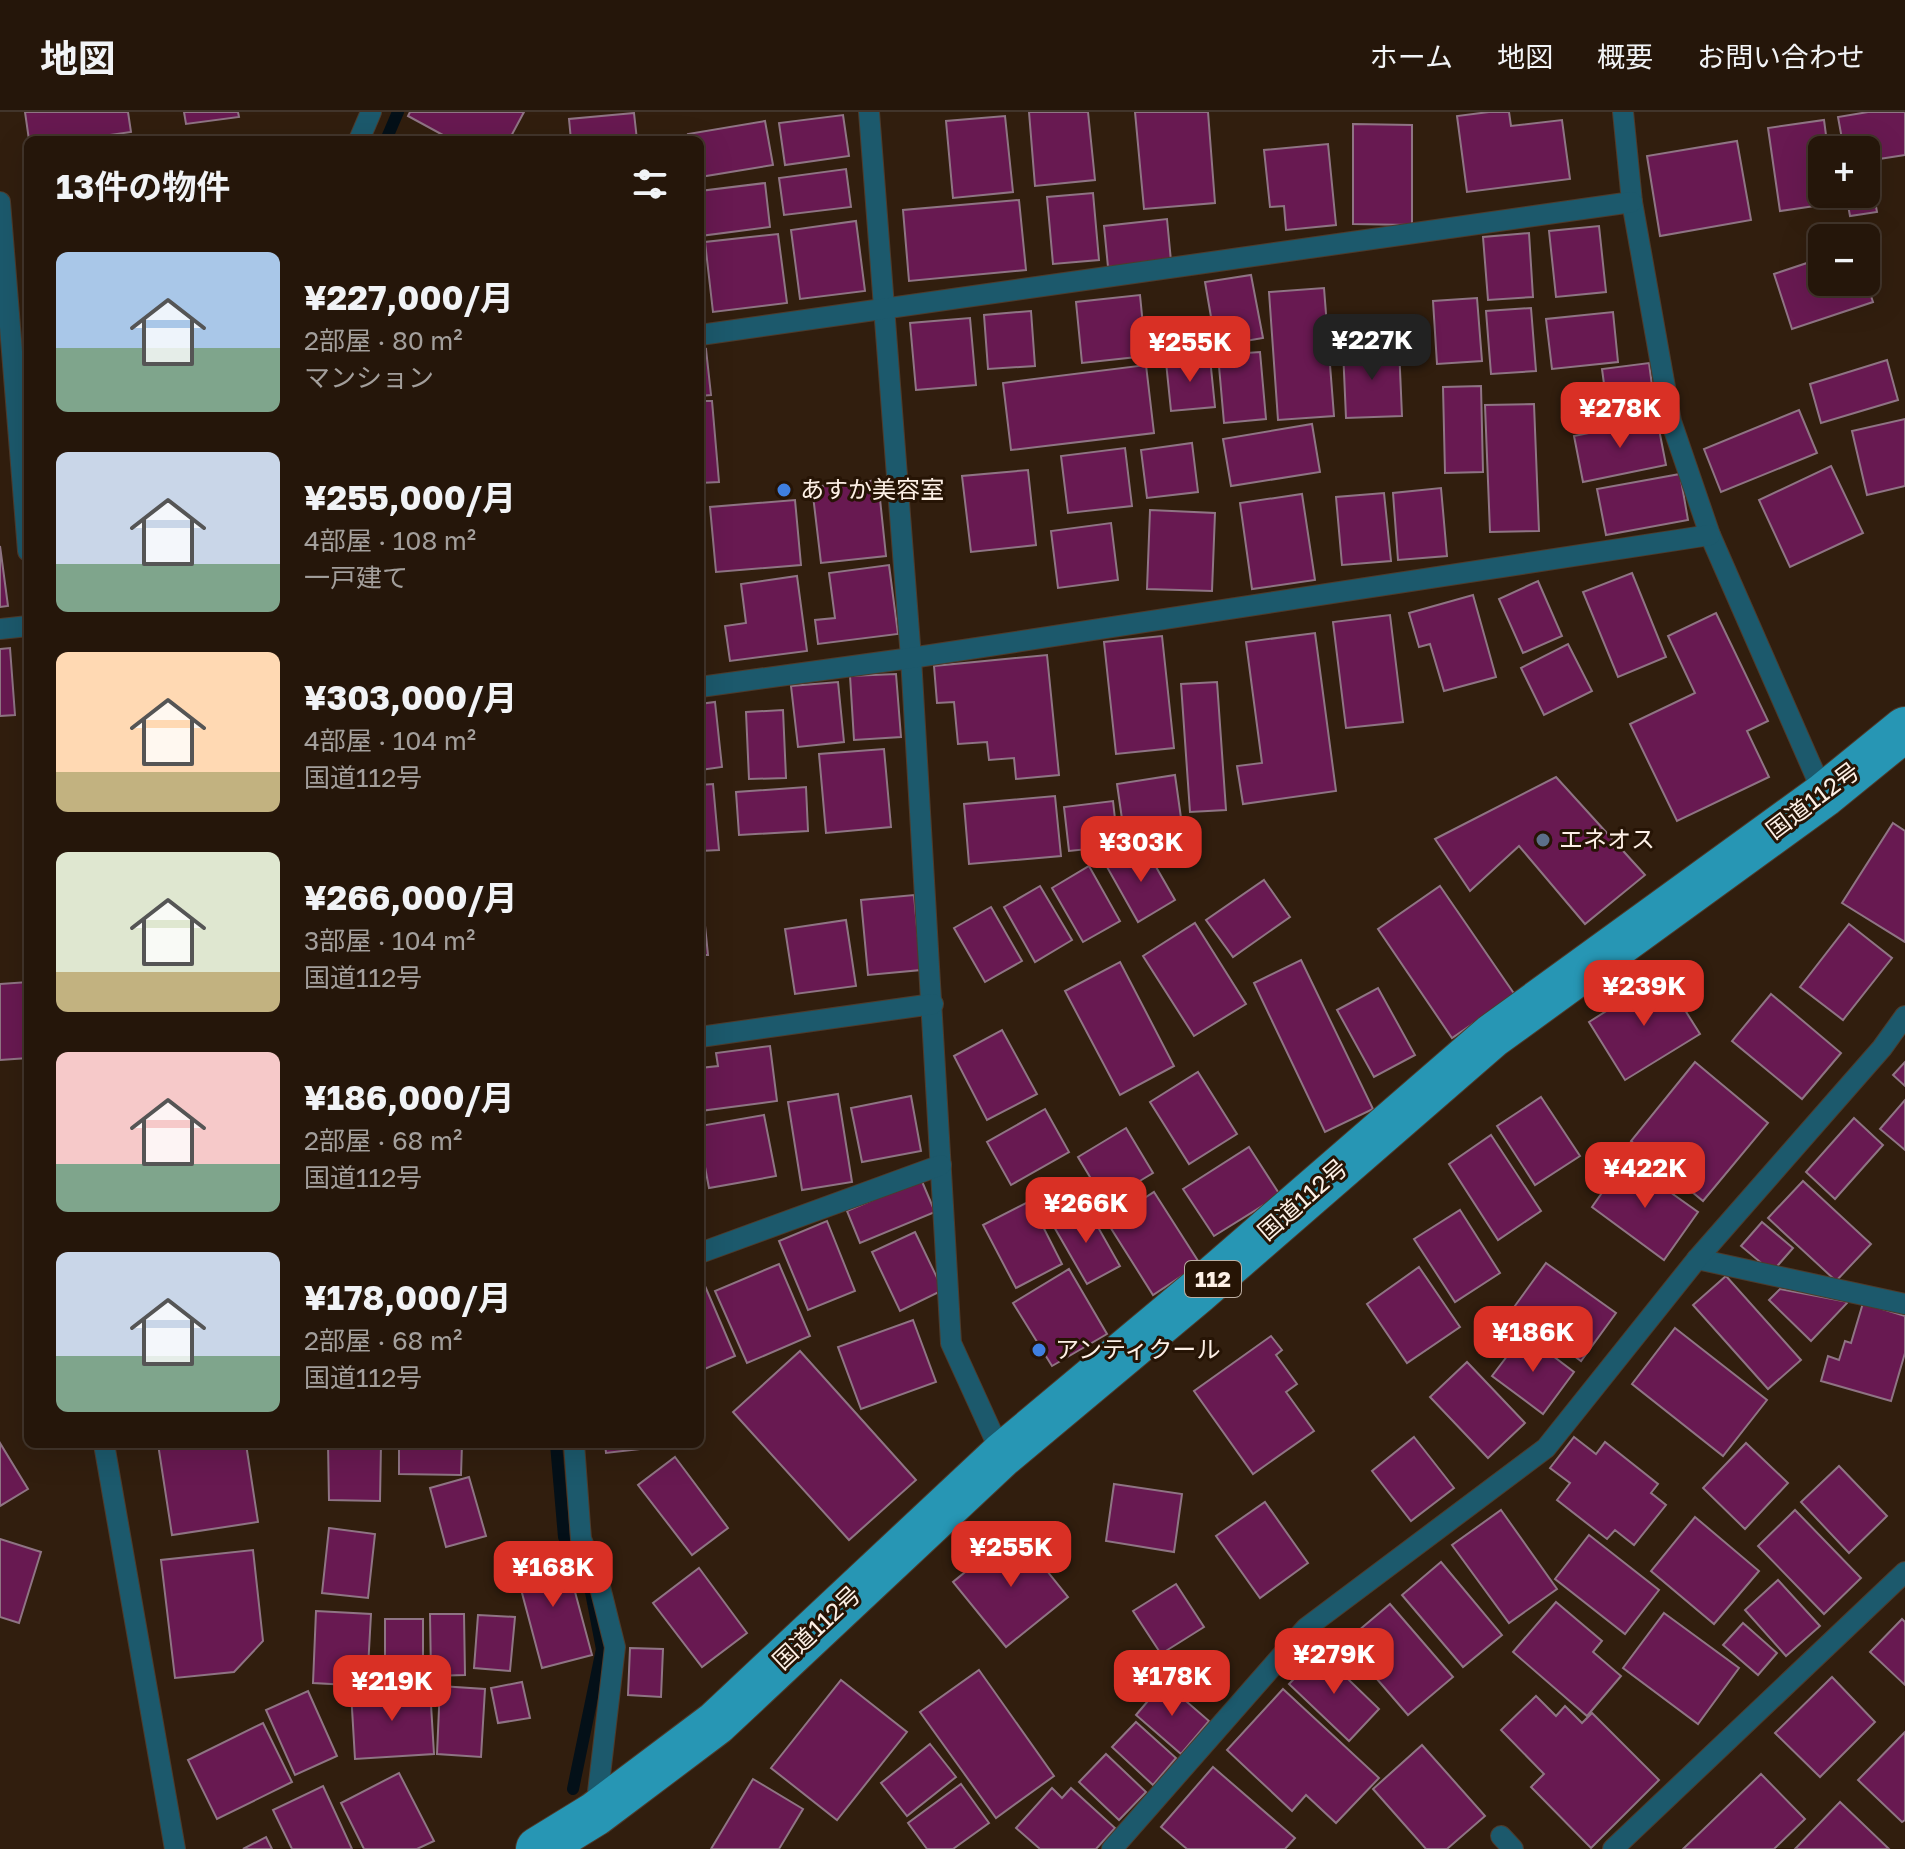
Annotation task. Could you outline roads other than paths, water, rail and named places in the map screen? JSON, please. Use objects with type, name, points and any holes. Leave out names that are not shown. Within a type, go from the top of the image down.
[{"type":"highway","name":"国道112号","points":[[538,1849],[595,1814],[716,1723],[1002,1455],[1197,1292],[1492,1036],[1824,795],[1905,729]]},
{"type":"lane","points":[[361,136],[371,112]]},
{"type":"lane","points":[[869,112],[911,658],[951,1343],[1002,1455]]},
{"type":"lane","points":[[1623,112],[1632,202],[1671,421],[1710,535],[1824,795]]},
{"type":"lane","points":[[0,202],[24,501]]},
{"type":"lane","points":[[704,334],[1632,202]]},
{"type":"lane","points":[[704,686],[911,658],[1710,535]]},
{"type":"lane","points":[[0,629],[24,626]]},
{"type":"lane","points":[[704,1036],[933,1004]]},
{"type":"lane","points":[[1112,1849],[1306,1628],[1546,1448],[1697,1259],[1882,1048],[1905,1016]]},
{"type":"lane","points":[[704,1252],[941,1165]]},
{"type":"lane","points":[[1697,1259],[1905,1304]]},
{"type":"lane","points":[[105,1448],[175,1849]]},
{"type":"lane","points":[[574,1448],[581,1539],[599,1583],[615,1647],[595,1814]]},
{"type":"lane","points":[[1613,1849],[1905,1572]]},
{"type":"waterway","points":[[388,136],[398,112]]},
{"type":"waterway","points":[[556,1448],[564,1537],[591,1592],[602,1649],[573,1789]]},
{"type":"place","name":"あすか美容室","points":[[784,490]]},
{"type":"place","name":"エネオス","points":[[1543,840]]},
{"type":"place","name":"アンティクール","points":[[1039,1350]]}]
